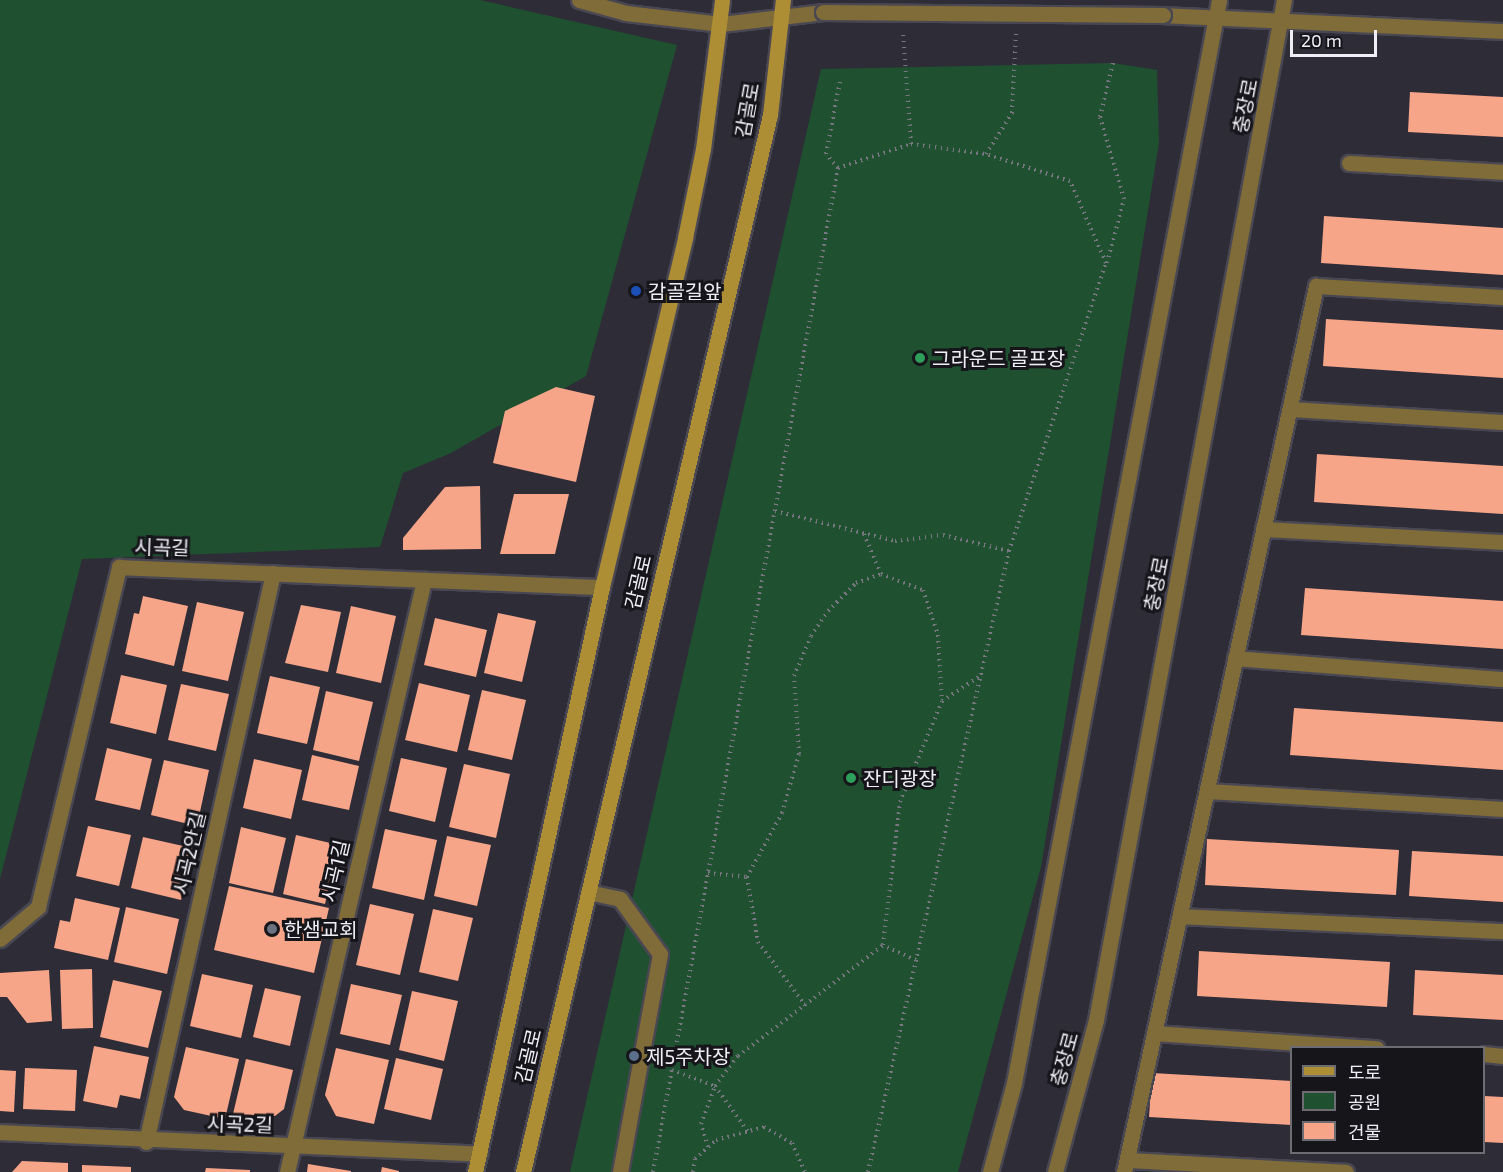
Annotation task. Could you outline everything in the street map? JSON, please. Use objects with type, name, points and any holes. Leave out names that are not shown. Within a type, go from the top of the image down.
[{"type":"main road","name":"감골로","points":[[475,1172],[602,587],[685,238],[721,24],[722,0]]},
{"type":"main road","name":"감골로","points":[[523,1172],[770,115],[783,0]]},
{"type":"street","points":[[579,0],[626,13],[721,24],[781,19],[823,12],[1163,15],[1503,31]]},
{"type":"street","points":[[990,1172],[1014,1083],[1219,0]]},
{"type":"street","name":"충장로","points":[[1055,1172],[1096,1020],[1282,21],[1284,0]]},
{"type":"street","points":[[1349,164],[1503,172]]},
{"type":"street","points":[[1346,1172],[1125,1166],[1316,286],[1503,297]]},
{"type":"street","points":[[1290,409],[1503,422]]},
{"type":"street","points":[[1263,529],[1503,542]]},
{"type":"street","name":"시곡길","points":[[0,939],[38,907],[119,567],[602,587]]},
{"type":"street","name":"시곡2안길","points":[[146,1142],[273,573]]},
{"type":"street","name":"시곡1길","points":[[287,1172],[424,580]]},
{"type":"street","points":[[1235,658],[1503,679]]},
{"type":"street","points":[[1207,791],[1503,809]]},
{"type":"street","points":[[588,892],[620,899],[660,954],[620,1172]]},
{"type":"street","points":[[1180,916],[1503,931]]},
{"type":"street","points":[[1154,1033],[1360,1046]]},
{"type":"street","points":[[1485,1054],[1503,1056]]},
{"type":"street","name":"시곡2길","points":[[0,1132],[146,1142],[479,1154]]},
{"type":"path","points":[[902,22],[911,144]]},
{"type":"path","points":[[986,154],[1012,112],[1016,22]]},
{"type":"path","points":[[868,1172],[1009,551],[1106,263],[1124,198],[1100,117],[1113,63]]},
{"type":"path","points":[[838,168],[826,154],[840,81]]},
{"type":"path","points":[[838,168],[911,144],[986,154],[1070,181],[1106,263]]},
{"type":"path","points":[[653,1172],[838,168]]},
{"type":"path","points":[[775,511],[895,541],[943,535],[1009,551]]},
{"type":"path","points":[[864,534],[881,574]]},
{"type":"path","points":[[708,1148],[701,1124],[715,1086],[738,1056],[805,1005],[883,945],[900,801],[942,701],[938,635],[923,590],[881,574],[856,583],[828,611],[811,636],[794,676],[799,754],[782,813],[747,877],[758,942],[805,1005]]},
{"type":"path","points":[[942,701],[981,675]]},
{"type":"path","points":[[708,873],[747,877]]},
{"type":"path","points":[[883,945],[916,960]]},
{"type":"path","points":[[672,1070],[715,1086],[748,1132]]},
{"type":"path","points":[[693,1172],[695,1158],[716,1140],[764,1127],[792,1143],[805,1172]]},
{"type":"green space","points":[[0,0],[480,0],[677,45],[586,376],[451,453],[403,473],[380,547],[82,559],[0,879]]},
{"type":"green space","points":[[1113,63],[1157,70],[1159,143],[1041,867],[958,1172],[570,1172],[821,69]]},
{"type":"building","points":[[1410,92],[1503,97],[1503,137],[1408,132]]},
{"type":"building","points":[[1324,216],[1503,228],[1503,275],[1321,263]]},
{"type":"building","points":[[1326,319],[1503,330],[1503,378],[1323,366]]},
{"type":"building","points":[[556,387],[595,396],[576,482],[493,463],[505,411]]},
{"type":"building","points":[[1317,454],[1503,466],[1503,514],[1314,502]]},
{"type":"building","points":[[480,486],[481,549],[403,550],[403,538],[445,487]]},
{"type":"building","points":[[514,494],[569,494],[555,554],[500,554]]},
{"type":"building","points":[[1305,588],[1503,601],[1503,649],[1301,635]]},
{"type":"building","points":[[143,596],[188,606],[174,666],[125,654],[134,613],[139,614]]},
{"type":"building","points":[[197,602],[244,612],[228,681],[182,671]]},
{"type":"building","points":[[301,605],[341,612],[328,672],[285,663]]},
{"type":"building","points":[[351,606],[396,616],[381,683],[336,673]]},
{"type":"building","points":[[498,613],[536,621],[522,682],[484,673]]},
{"type":"building","points":[[435,618],[487,630],[476,677],[424,665]]},
{"type":"building","points":[[121,675],[167,685],[156,734],[110,723]]},
{"type":"building","points":[[270,676],[320,687],[307,744],[257,733]]},
{"type":"building","points":[[419,683],[470,695],[457,752],[405,740]]},
{"type":"building","points":[[181,684],[229,694],[216,751],[168,740]]},
{"type":"building","points":[[482,690],[526,700],[512,760],[468,750]]},
{"type":"building","points":[[326,691],[373,702],[359,761],[313,750]]},
{"type":"building","points":[[1294,708],[1503,722],[1503,770],[1290,755]]},
{"type":"building","points":[[107,748],[152,759],[140,810],[95,800]]},
{"type":"building","points":[[312,755],[359,766],[349,810],[302,800]]},
{"type":"building","points":[[401,758],[447,768],[435,822],[389,811]]},
{"type":"building","points":[[254,759],[302,770],[291,819],[243,808]]},
{"type":"building","points":[[164,760],[209,770],[197,826],[151,815]]},
{"type":"building","points":[[464,764],[510,774],[496,838],[449,827]]},
{"type":"building","points":[[88,826],[131,835],[119,886],[76,876]]},
{"type":"building","points":[[241,827],[286,838],[273,893],[229,883]]},
{"type":"building","points":[[385,829],[437,840],[424,900],[372,888]]},
{"type":"building","points":[[296,835],[339,845],[325,904],[283,894]]},
{"type":"building","points":[[447,836],[491,845],[477,906],[434,896]]},
{"type":"building","points":[[143,837],[192,848],[181,900],[131,888]]},
{"type":"building","points":[[1207,839],[1399,850],[1396,895],[1205,885]]},
{"type":"building","points":[[1412,851],[1503,856],[1503,902],[1409,896]]},
{"type":"building","name":"한샘교회","points":[[229,886],[329,908],[314,973],[214,950]]},
{"type":"building","points":[[75,898],[120,908],[108,960],[54,948],[60,920],[70,922]]},
{"type":"building","points":[[370,904],[414,914],[400,975],[356,965]]},
{"type":"building","points":[[126,907],[179,919],[167,974],[114,962]]},
{"type":"building","points":[[433,909],[473,918],[458,981],[419,972]]},
{"type":"building","points":[[1199,951],[1390,962],[1387,1007],[1197,996]]},
{"type":"building","points":[[92,969],[93,1028],[62,1029],[60,970]]},
{"type":"building","points":[[49,970],[52,1021],[27,1023],[7,997],[0,997],[0,973]]},
{"type":"building","points":[[1415,970],[1503,975],[1503,1020],[1413,1015]]},
{"type":"building","points":[[202,974],[253,985],[241,1038],[190,1026]]},
{"type":"building","points":[[113,980],[162,991],[148,1048],[100,1037]]},
{"type":"building","points":[[351,984],[402,995],[390,1045],[340,1034]]},
{"type":"building","points":[[265,988],[301,996],[290,1046],[253,1037]]},
{"type":"building","points":[[412,991],[458,1001],[444,1061],[399,1050]]},
{"type":"building","points":[[94,1046],[149,1057],[140,1099],[120,1095],[117,1108],[83,1101]]},
{"type":"building","points":[[186,1047],[239,1059],[225,1119],[184,1110],[174,1097]]},
{"type":"building","points":[[336,1048],[389,1060],[374,1124],[336,1116],[325,1095]]},
{"type":"building","points":[[396,1058],[443,1069],[431,1120],[384,1109]]},
{"type":"building","points":[[246,1059],[293,1070],[284,1109],[275,1116],[233,1114]]},
{"type":"building","points":[[25,1068],[77,1070],[75,1111],[23,1109]]},
{"type":"building","points":[[0,1070],[16,1071],[14,1112],[0,1111]]},
{"type":"building","points":[[1152,1073],[1290,1081],[1290,1125],[1149,1117]]},
{"type":"building","points":[[1485,1096],[1503,1097],[1503,1143],[1485,1142]]},
{"type":"building","points":[[22,1161],[68,1163],[68,1172],[12,1172]]},
{"type":"building","points":[[308,1164],[351,1171],[351,1172],[307,1172]]},
{"type":"building","points":[[82,1165],[131,1167],[131,1172],[82,1172]]},
{"type":"building","points":[[382,1167],[399,1171],[399,1172],[381,1172]]},
{"type":"building","points":[[206,1168],[250,1170],[250,1172],[205,1172]]},
{"type":"place","name":"감골길앞","points":[[636,291]]},
{"type":"place","name":"그라운드 골프장","points":[[920,358]]},
{"type":"place","name":"잔디광장","points":[[851,778]]},
{"type":"place","name":"한샘교회","points":[[272,929]]},
{"type":"place","name":"제5주차장","points":[[634,1056]]}]
